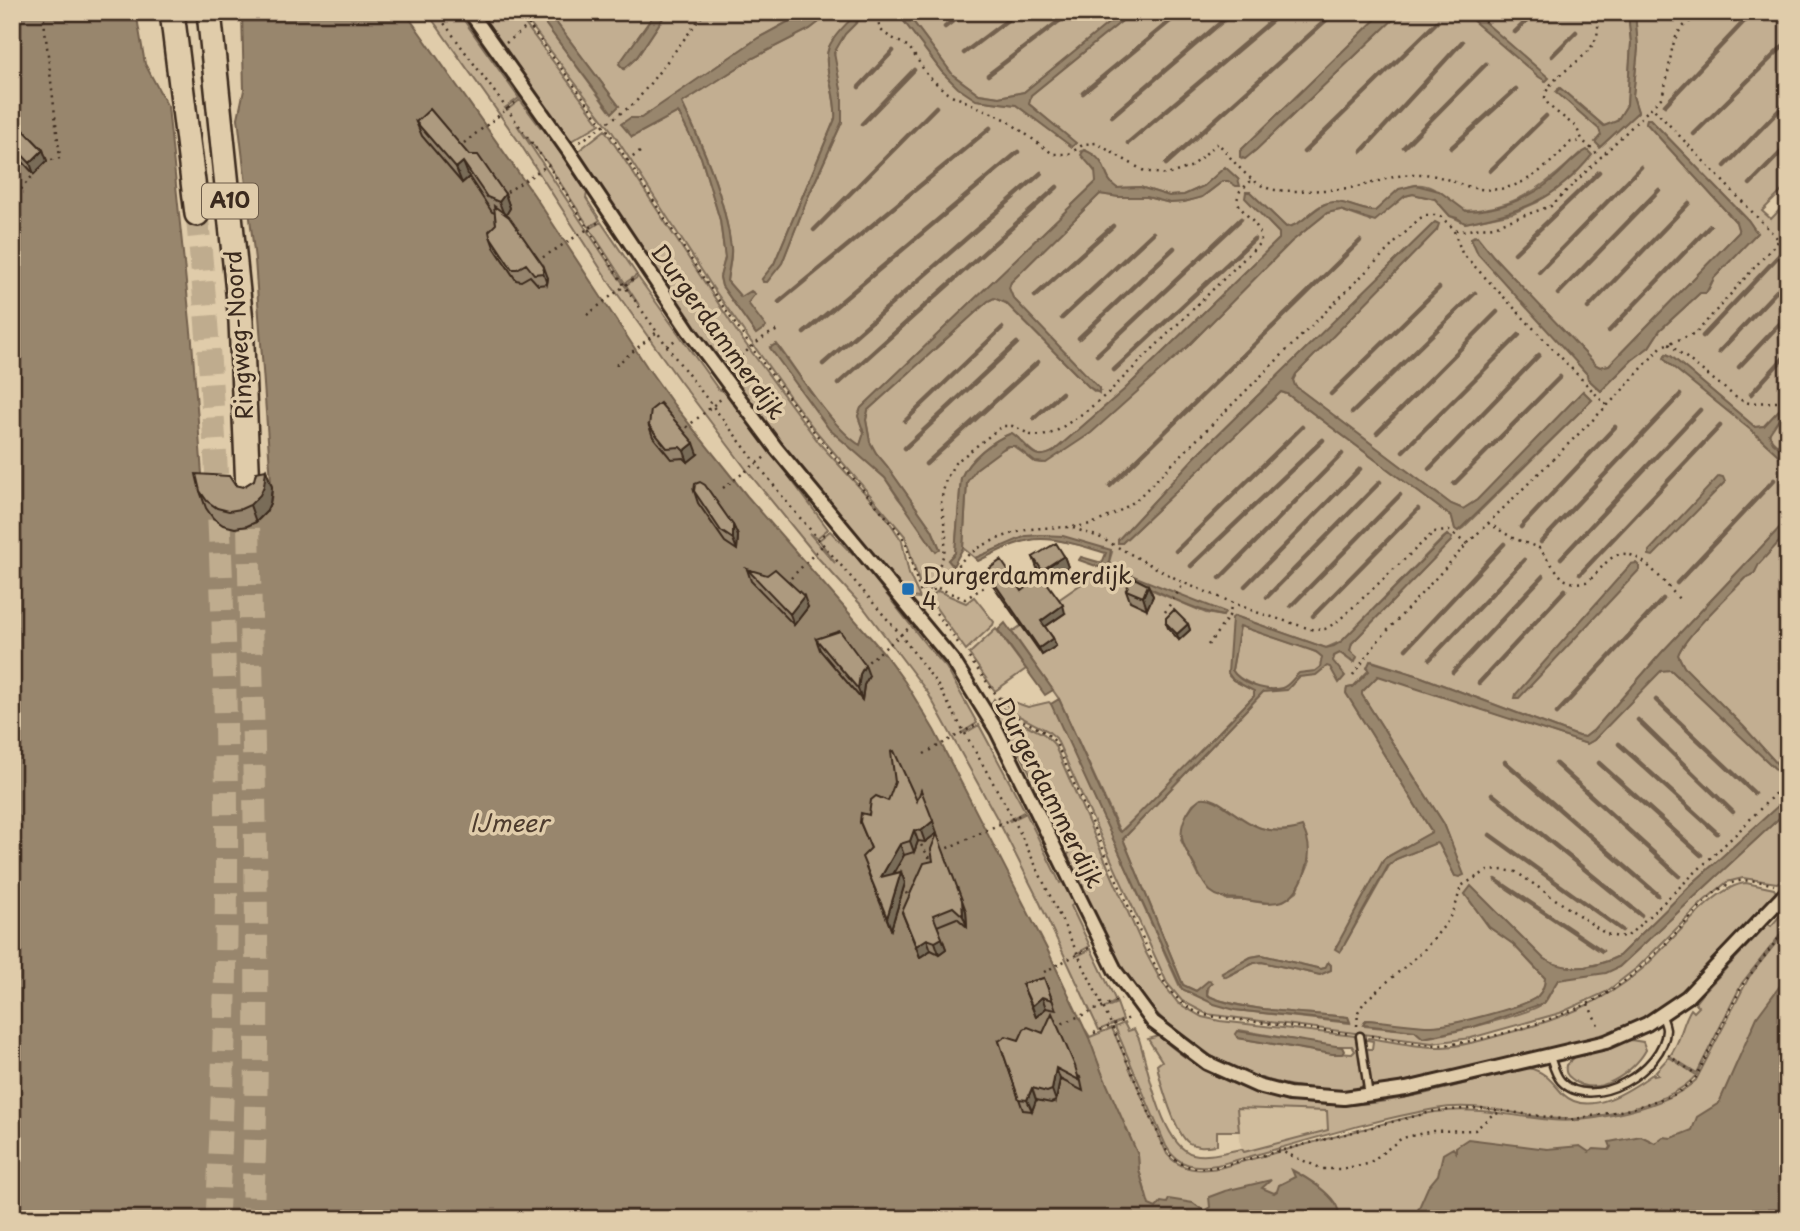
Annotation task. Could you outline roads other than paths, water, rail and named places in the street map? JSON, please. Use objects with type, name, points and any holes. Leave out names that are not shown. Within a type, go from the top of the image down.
[{"type":"highway","name":"A10","points":[[172,12],[197,214]]},
{"type":"highway","name":"Ringweg-Noord","points":[[209,12],[241,321],[248,491]]},
{"type":"street","name":"Durgerdammerdijk","points":[[470,12],[568,149],[663,293],[720,373],[776,448],[954,662],[1003,743],[1116,972],[1153,1022],[1206,1063],[1258,1086],[1307,1097],[1369,1096],[1606,1042],[1635,1030],[1687,997],[1782,888]]},
{"type":"lane","points":[[1550,1056],[1559,1080],[1571,1089],[1587,1094],[1620,1086],[1649,1063],[1658,1051],[1666,1032],[1662,1015]]},
{"type":"lane","points":[[1359,1035],[1369,1096]]},
{"type":"water","name":"IJmeer","points":[[12,12],[136,12],[145,64],[168,107],[192,341],[204,501],[219,522],[240,527],[260,518],[268,508],[272,495],[255,260],[238,118],[244,90],[242,12],[405,12],[534,195],[674,405],[747,496],[883,652],[905,682],[934,730],[1048,951],[1089,1038],[1138,1155],[1139,1170],[1149,1205],[1156,1208],[1161,1202],[1167,1203],[1169,1199],[1193,1203],[1204,1211],[1210,1207],[1209,1197],[1225,1191],[1271,1180],[1262,1188],[1274,1193],[1279,1185],[1295,1177],[1292,1170],[1326,1193],[1336,1205],[1341,1219],[12,1219]]},
{"type":"water","points":[[656,12],[667,12],[637,57],[624,69],[619,64]]},
{"type":"water","points":[[806,12],[832,12],[810,29],[753,58],[682,103],[706,156],[724,210],[731,248],[727,281],[741,297],[751,291],[755,294],[748,303],[766,327],[756,334],[722,286],[720,277],[725,258],[720,220],[701,157],[678,112],[632,137],[621,124],[630,118],[641,118],[758,38]]},
{"type":"water","points":[[858,12],[867,12],[845,34],[834,53],[842,95],[842,122],[782,263],[767,282],[763,282],[762,279],[774,264],[835,119],[827,63],[829,47]]},
{"type":"water","points":[[897,12],[906,12],[953,75],[979,94],[999,97],[1024,92],[1122,12],[1133,12],[1031,95],[1029,104],[1076,143],[1072,147],[1016,105],[976,100],[958,88],[942,72]]},
{"type":"water","points":[[1383,12],[1401,12],[1256,150],[1245,159],[1240,157],[1240,151]]},
{"type":"water","points":[[1463,12],[1473,12],[1549,78],[1546,81],[1539,77]]},
{"type":"water","points":[[1628,12],[1635,12],[1638,48],[1633,96],[1638,112],[1600,147],[1595,142],[1601,135],[1599,129],[1556,92],[1560,88],[1604,126],[1617,121],[1627,105],[1631,43]]},
{"type":"water","points":[[552,17],[619,106],[612,113],[544,22]]},
{"type":"water","points":[[1647,119],[1650,119],[1748,220],[1757,233],[1714,278],[1706,293],[1700,293],[1660,330],[1649,347],[1601,391],[1478,254],[1471,238],[1477,236],[1596,365],[1609,365],[1739,232],[1736,222],[1646,123]]},
{"type":"water","points":[[1084,150],[1098,159],[1108,179],[1117,188],[1140,187],[1169,196],[1184,195],[1204,186],[1225,167],[1238,179],[1240,186],[1223,181],[1202,197],[1170,203],[1147,197],[1100,194],[1011,282],[1009,288],[1013,298],[1099,388],[1099,393],[1089,387],[1006,303],[994,298],[868,410],[866,420],[870,442],[932,530],[940,549],[936,552],[885,478],[829,429],[770,348],[776,344],[827,413],[860,445],[864,433],[858,416],[861,408],[1096,182],[1095,171],[1081,155]]},
{"type":"water","points":[[1587,150],[1592,155],[1564,184],[1550,194],[1520,209],[1485,219],[1465,223],[1450,216],[1435,199],[1413,194],[1405,196],[1375,221],[1340,210],[1327,213],[1291,242],[1187,347],[1091,433],[1046,463],[1035,462],[1015,446],[1007,446],[976,469],[967,482],[963,548],[953,566],[948,560],[955,553],[961,478],[976,457],[990,445],[1012,433],[1035,454],[1054,451],[1124,390],[1279,239],[1279,233],[1245,198],[1246,192],[1250,192],[1286,227],[1297,224],[1331,202],[1375,211],[1399,189],[1416,185],[1439,191],[1466,211],[1489,209],[1512,202],[1544,186]]},
{"type":"water","points":[[1435,222],[1439,224],[1437,230],[1296,374],[1293,380],[1295,386],[1451,504],[1463,509],[1477,500],[1583,391],[1592,400],[1458,531],[1452,517],[1281,392],[1122,543],[1118,543],[1195,457]]},
{"type":"water","points":[[1666,354],[1755,427],[1764,426],[1779,410],[1783,413],[1769,434],[1773,442],[1788,455],[1788,464],[1751,430],[1668,363],[1664,358]]},
{"type":"water","points":[[1719,476],[1723,477],[1725,482],[1653,556],[1649,555],[1649,551]]},
{"type":"water","points":[[1788,519],[1788,532],[1759,564],[1754,574],[1745,578],[1698,627],[1678,655],[1684,667],[1787,775],[1784,777],[1671,670],[1661,671],[1587,744],[1378,676],[1362,695],[1444,824],[1464,875],[1455,876],[1439,844],[1436,843],[1396,859],[1388,866],[1340,952],[1335,949],[1384,859],[1432,832],[1346,693],[1347,688],[1353,687],[1369,671],[1367,668],[1370,661],[1416,675],[1585,737]]},
{"type":"water","points":[[1447,535],[1452,538],[1352,643],[1350,651],[1357,657],[1355,662],[1340,653],[1334,656],[1333,661],[1345,676],[1339,683],[1327,666],[1316,675],[1299,677],[1287,690],[1263,692],[1123,839],[1183,985],[1196,991],[1209,980],[1212,983],[1207,988],[1207,995],[1236,1005],[1348,1017],[1350,1022],[1235,1010],[1214,1004],[1182,989],[1051,704],[1059,699],[1121,832],[1254,696],[1254,691],[1233,680],[1228,673],[1232,618],[1235,616],[1326,648],[1342,641]],"holes":[[[1240,626],[1316,652],[1322,657],[1320,667],[1315,671],[1299,673],[1282,688],[1254,686],[1232,670]]]},
{"type":"water","points":[[1026,536],[1063,536],[1111,550],[1109,562],[1113,568],[1225,612],[1223,616],[1199,609],[1079,560],[1081,557],[1102,563],[1106,553],[1066,542],[1049,539],[1025,541],[978,561],[975,558]]},
{"type":"water","points":[[1636,563],[1639,570],[1519,698],[1515,698],[1631,564]]},
{"type":"water","points":[[1005,623],[1053,690],[1045,695],[998,630]]},
{"type":"water","points":[[1788,797],[1788,810],[1619,967],[1606,973],[1558,980],[1544,1003],[1473,1027],[1423,1038],[1415,1031],[1363,1025],[1366,1020],[1424,1026],[1454,1023],[1518,1006],[1541,993],[1545,978],[1513,944],[1489,927],[1465,894],[1471,886],[1544,959],[1572,967],[1601,964],[1619,956],[1693,883]]},
{"type":"water","points":[[1201,798],[1220,803],[1241,818],[1266,830],[1283,831],[1302,827],[1309,846],[1307,865],[1298,888],[1292,895],[1273,903],[1223,897],[1210,891],[1188,855],[1182,835],[1187,814]]},
{"type":"water","points":[[1262,955],[1321,969],[1325,968],[1328,962],[1331,970],[1320,975],[1262,962],[1225,977],[1222,973],[1251,957]]},
{"type":"water","points":[[1788,975],[1788,1219],[1414,1219],[1428,1187],[1438,1175],[1443,1154],[1453,1148],[1456,1152],[1456,1147],[1468,1139],[1547,1149],[1580,1146],[1589,1152],[1594,1149],[1609,1150],[1609,1142],[1641,1136],[1655,1143],[1663,1137],[1672,1138],[1692,1130],[1697,1117],[1719,1103],[1757,1017]]},
{"type":"water","points":[[1237,1031],[1342,1047],[1344,1051],[1342,1054],[1332,1054],[1238,1038],[1235,1034]]},
{"type":"waterway","points":[[945,27],[965,12]]},
{"type":"waterway","points":[[964,53],[1018,12]]},
{"type":"waterway","points":[[988,75],[1071,12]]},
{"type":"waterway","points":[[1083,93],[1181,12]]},
{"type":"waterway","points":[[1112,116],[1233,12]]},
{"type":"waterway","points":[[1128,143],[1282,12]]},
{"type":"waterway","points":[[1166,164],[1335,12]]},
{"type":"waterway","points":[[1515,32],[1536,12]]},
{"type":"waterway","points":[[1665,105],[1752,13]]},
{"type":"waterway","points":[[1304,152],[1438,21]]},
{"type":"waterway","points":[[1552,56],[1576,32]]},
{"type":"waterway","points":[[1694,134],[1788,41]]},
{"type":"waterway","points":[[1362,151],[1462,42]]},
{"type":"waterway","points":[[859,87],[893,51]]},
{"type":"waterway","points":[[1404,147],[1486,64]]},
{"type":"waterway","points":[[862,124],[914,70]]},
{"type":"waterway","points":[[1451,148],[1516,89]]},
{"type":"waterway","points":[[1725,166],[1788,101]]},
{"type":"waterway","points":[[814,230],[936,107]]},
{"type":"waterway","points":[[1490,171],[1546,116]]},
{"type":"waterway","points":[[779,302],[990,128]]},
{"type":"waterway","points":[[1750,184],[1788,145]]},
{"type":"waterway","points":[[804,333],[1018,152]]},
{"type":"waterway","points":[[1539,272],[1641,167]]},
{"type":"waterway","points":[[1515,253],[1599,172]]},
{"type":"waterway","points":[[823,364],[1041,173]]},
{"type":"waterway","points":[[838,384],[1057,187]]},
{"type":"waterway","points":[[1558,294],[1659,190]]},
{"type":"waterway","points":[[1588,308],[1689,203]]},
{"type":"waterway","points":[[1097,355],[1241,219]]},
{"type":"waterway","points":[[1035,296],[1113,226]]},
{"type":"waterway","points":[[1609,331],[1710,226]]},
{"type":"waterway","points":[[1062,318],[1153,233]]},
{"type":"waterway","points":[[1114,370],[1254,239]]},
{"type":"waterway","points":[[1110,486],[1360,241]]},
{"type":"waterway","points":[[1703,336],[1788,246]]},
{"type":"waterway","points":[[1079,338],[1174,248]]},
{"type":"waterway","points":[[1719,352],[1788,279]]},
{"type":"waterway","points":[[1331,394],[1439,288]]},
{"type":"waterway","points":[[1352,413],[1475,293]]},
{"type":"waterway","points":[[1377,433],[1497,312]]},
{"type":"waterway","points":[[1739,367],[1788,315]]},
{"type":"waterway","points":[[905,421],[1002,328]]},
{"type":"waterway","points":[[1403,451],[1519,335]]},
{"type":"waterway","points":[[905,448],[1017,343]]},
{"type":"waterway","points":[[1751,394],[1788,353]]},
{"type":"waterway","points":[[1429,469],[1539,355]]},
{"type":"waterway","points":[[926,464],[1038,362]]},
{"type":"waterway","points":[[1454,484],[1560,377]]},
{"type":"waterway","points":[[1034,418],[1062,393]]},
{"type":"waterway","points":[[1541,542],[1680,395]]},
{"type":"waterway","points":[[1561,558],[1700,410]]},
{"type":"waterway","points":[[1580,574],[1720,426]]},
{"type":"waterway","points":[[1176,551],[1302,427]]},
{"type":"waterway","points":[[1521,527],[1615,427]]},
{"type":"waterway","points":[[1191,566],[1323,440]]},
{"type":"waterway","points":[[1220,578],[1342,454]]},
{"type":"waterway","points":[[1245,586],[1360,469]]},
{"type":"waterway","points":[[1677,583],[1774,480]]},
{"type":"waterway","points":[[1267,597],[1380,482]]},
{"type":"waterway","points":[[1291,606],[1400,495]]},
{"type":"waterway","points":[[1313,616],[1418,509]]},
{"type":"waterway","points":[[1406,649],[1504,544]]},
{"type":"waterway","points":[[1430,659],[1524,560]]},
{"type":"waterway","points":[[1453,672],[1543,576]]},
{"type":"waterway","points":[[1479,683],[1565,590]]},
{"type":"waterway","points":[[1557,713],[1663,599]]},
{"type":"waterway","points":[[1656,700],[1754,793]]},
{"type":"waterway","points":[[1638,720],[1733,812]]},
{"type":"waterway","points":[[1619,744],[1717,833]]},
{"type":"waterway","points":[[1505,762],[1658,895]]},
{"type":"waterway","points":[[1599,763],[1701,855]]},
{"type":"waterway","points":[[1556,764],[1679,876]]},
{"type":"waterway","points":[[1492,794],[1641,915]]},
{"type":"waterway","points":[[1490,835],[1622,930]]},
{"type":"waterway","points":[[1496,880],[1602,951]]},
{"type":"tunnel","points":[[197,214],[216,464],[225,716],[226,967],[217,1219]]},
{"type":"tunnel","points":[[248,494],[257,947],[252,1219]]},
{"type":"place","name":"Durgerdammerdijk 4","points":[[908,589]]}]
